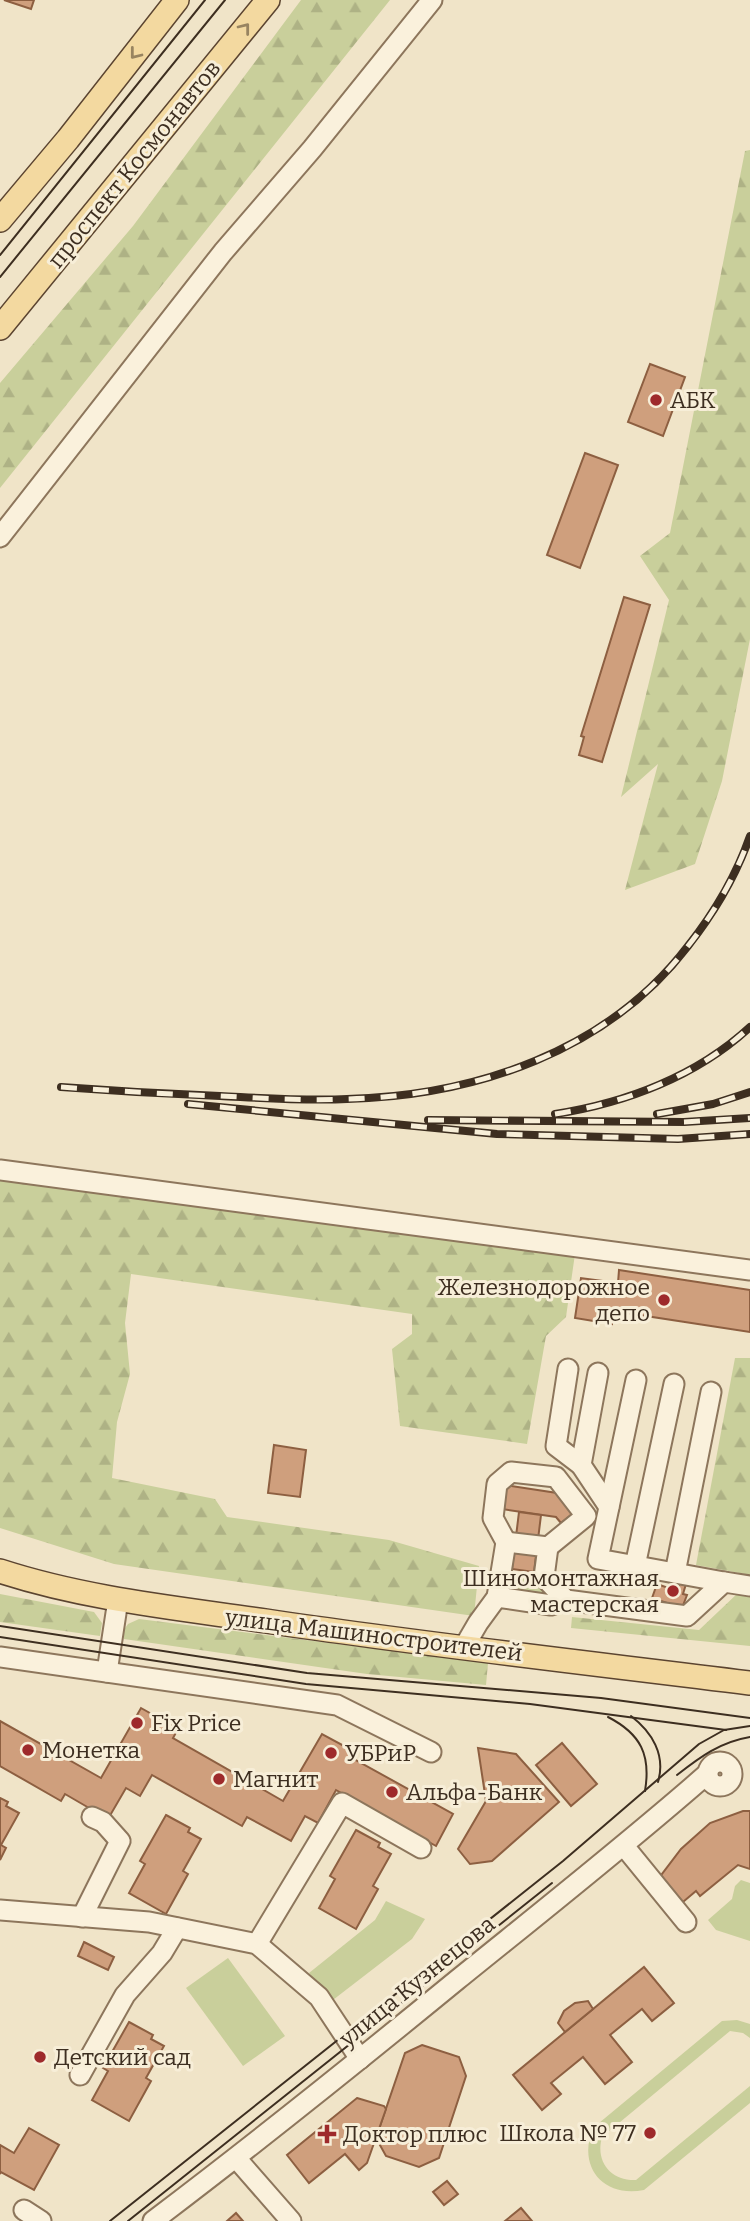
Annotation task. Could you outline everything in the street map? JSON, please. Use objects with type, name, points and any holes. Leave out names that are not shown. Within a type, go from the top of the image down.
[{"type":"main road","points":[[0,220],[68,139],[177,0]]},
{"type":"main road","name":"проспект Космонавтов","points":[[0,327],[268,0]]},
{"type":"main road","name":"улица Машиностроителей","points":[[0,1571],[118,1600],[328,1630],[750,1683]]},
{"type":"street","points":[[0,537],[223,252],[312,149],[432,0]]},
{"type":"street","points":[[0,1170],[750,1270]]},
{"type":"street","points":[[568,1368],[556,1446],[581,1465],[609,1507]]},
{"type":"street","points":[[581,1465],[598,1373]]},
{"type":"street","points":[[636,1380],[598,1559],[750,1586]]},
{"type":"street","points":[[635,1566],[674,1384]]},
{"type":"street","points":[[675,1573],[710,1392]]},
{"type":"street","points":[[464,1647],[497,1597],[506,1542],[493,1518],[497,1484],[511,1472],[556,1477],[586,1516],[548,1547],[544,1577],[565,1600]]},
{"type":"street","points":[[506,1542],[548,1547]]},
{"type":"street","points":[[497,1597],[551,1605],[565,1600],[687,1616],[724,1582]]},
{"type":"street","points":[[107,1672],[118,1600]]},
{"type":"street","points":[[0,1657],[337,1705],[430,1752]]},
{"type":"street","name":"улица Кузнецова","points":[[153,2221],[236,2158],[624,1846],[707,1774]]},
{"type":"street","points":[[257,1944],[342,1803],[421,1848]]},
{"type":"street","points":[[82,1917],[120,1841],[103,1822],[92,1816]]},
{"type":"street","points":[[624,1846],[686,1922]]},
{"type":"street","points":[[0,1910],[149,1922],[257,1944],[319,1997],[360,2059]]},
{"type":"street","points":[[80,2075],[125,1995],[162,1954],[177,1928]]},
{"type":"street","points":[[236,2158],[291,2221]]},
{"type":"green space","points":[[301,0],[390,0],[0,488],[0,383],[133,226]]},
{"type":"green space","points":[[750,150],[750,639],[722,781],[695,864],[625,890],[658,764],[621,797],[669,600],[640,556],[670,533],[745,151]]},
{"type":"green space","points":[[29,1180],[575,1254],[566,1317],[546,1336],[527,1444],[400,1426],[392,1349],[412,1334],[412,1314],[131,1274],[125,1323],[130,1374],[117,1422],[112,1478],[215,1499],[227,1517],[389,1540],[479,1566],[474,1616],[114,1564],[0,1528],[0,1181]]},
{"type":"green space","points":[[735,1358],[750,1358],[750,1575],[696,1565]]},
{"type":"green space","points":[[513,1576],[539,1579],[552,1598],[519,1594],[511,1585]]},
{"type":"green space","points":[[739,1592],[750,1595],[750,1646],[571,1628],[572,1617],[699,1630]]},
{"type":"green space","points":[[0,1594],[94,1612],[102,1623],[100,1636],[0,1622]]},
{"type":"green space","points":[[139,1619],[488,1663],[486,1685],[367,1674],[124,1639],[123,1631],[128,1624]]},
{"type":"green space","points":[[741,1880],[750,1883],[750,1941],[716,1930],[708,1920],[732,1899],[735,1886]]},
{"type":"green space","points":[[386,1901],[425,1919],[412,1939],[329,2003],[309,1973],[375,1920]]},
{"type":"green space","points":[[228,1958],[285,2036],[243,2066],[186,1988]]},
{"type":"green space","points":[[737,2020],[750,2024],[750,2038],[743,2033],[730,2031],[602,2137],[600,2146],[603,2162],[619,2177],[636,2180],[750,2086],[750,2103],[644,2190],[616,2189],[597,2177],[588,2155],[593,2128],[722,2021]]},
{"type":"building","points":[[4,0],[34,0],[31,9]]},
{"type":"building","name":"АБК","points":[[650,364],[685,377],[663,436],[628,422]]},
{"type":"building","points":[[585,453],[618,465],[580,568],[547,555]]},
{"type":"building","points":[[624,597],[650,605],[602,762],[579,755],[584,737],[581,736]]},
{"type":"building","name":"Железнодорожное депо","points":[[619,1270],[750,1290],[750,1332],[613,1311],[612,1324],[575,1318],[581,1278],[618,1283]]},
{"type":"building","points":[[274,1445],[306,1450],[300,1497],[268,1493]]},
{"type":"building","points":[[505,1485],[557,1493],[574,1513],[561,1523],[556,1517],[502,1509]]},
{"type":"building","points":[[519,1512],[541,1515],[534,1572],[512,1569]]},
{"type":"building","points":[[680,1582],[686,1584],[683,1594],[687,1595],[682,1608],[652,1598],[657,1584],[677,1591]]},
{"type":"building","points":[[141,1708],[178,1729],[173,1738],[283,1801],[322,1734],[357,1753],[354,1759],[453,1814],[436,1846],[336,1790],[318,1823],[305,1816],[291,1841],[247,1817],[242,1826],[152,1775],[140,1796],[126,1788],[108,1819],[65,1794],[61,1801],[0,1766],[0,1721],[101,1778]]},
{"type":"building","points":[[562,1743],[597,1784],[571,1806],[536,1765]]},
{"type":"building","points":[[478,1748],[516,1754],[559,1802],[492,1861],[470,1864],[458,1849],[486,1801]]},
{"type":"building","points":[[0,1798],[8,1802],[6,1806],[19,1813],[1,1845],[6,1848],[0,1860]]},
{"type":"building","points":[[750,1811],[750,1869],[738,1865],[700,1896],[696,1891],[683,1902],[659,1878],[681,1849],[710,1823]]},
{"type":"building","points":[[166,1815],[190,1828],[188,1832],[201,1839],[183,1871],[188,1874],[166,1914],[129,1893],[145,1864],[140,1861]]},
{"type":"building","points":[[356,1830],[380,1843],[378,1847],[391,1854],[373,1886],[378,1889],[356,1929],[319,1908],[335,1879],[330,1876]]},
{"type":"building","points":[[84,1942],[114,1957],[108,1970],[78,1956]]},
{"type":"building","points":[[644,1967],[674,2003],[652,2021],[642,2009],[610,2035],[632,2062],[605,2084],[583,2057],[551,2083],[561,2094],[542,2110],[513,2075]]},
{"type":"building","points":[[588,2001],[593,2009],[565,2032],[558,2023],[564,2011],[575,2003]]},
{"type":"building","points":[[129,2022],[153,2035],[151,2039],[164,2046],[146,2078],[151,2081],[129,2121],[92,2100],[108,2071],[103,2068]]},
{"type":"building","points":[[422,2045],[459,2057],[466,2076],[439,2158],[419,2167],[386,2156],[376,2138],[405,2053]]},
{"type":"building","points":[[357,2098],[386,2109],[367,2163],[359,2170],[345,2154],[309,2183],[287,2155]]},
{"type":"building","points":[[29,2128],[59,2145],[34,2190],[1,2172],[0,2174],[0,2145],[14,2153]]},
{"type":"building","points":[[447,2181],[458,2194],[444,2205],[433,2192]]},
{"type":"building","points":[[521,2208],[532,2221],[505,2221]]},
{"type":"building","points":[[236,2213],[243,2221],[227,2221]]},
{"type":"tram line","points":[[0,255],[205,0]]},
{"type":"tram line","points":[[0,277],[225,0]]},
{"type":"tram line","points":[[0,1626],[307,1673],[601,1698],[750,1718]]},
{"type":"tram line","points":[[0,1637],[306,1684],[530,1704],[726,1730]]},
{"type":"tram line","points":[[631,1716],[645,1729],[659,1753],[658,1782]]},
{"type":"tram line","points":[[608,1717],[629,1731],[641,1747],[645,1756],[645,1791]]},
{"type":"tram line","points":[[110,2221],[563,1861],[699,1744],[724,1730],[750,1726]]},
{"type":"tram line","points":[[677,1775],[720,1746],[750,1737]]},
{"type":"tram line","points":[[128,2221],[552,1883]]},
{"type":"railway","points":[[61,1087],[315,1100],[347,1099],[443,1089],[536,1061],[579,1040],[619,1014],[656,983],[707,921],[731,880],[750,836]]},
{"type":"railway","points":[[555,1114],[608,1103],[659,1085],[707,1060],[750,1027]]},
{"type":"railway","points":[[657,1114],[713,1104],[750,1092]]},
{"type":"railway","points":[[188,1104],[497,1134],[678,1139],[750,1134]]},
{"type":"railway","points":[[428,1120],[684,1122],[750,1118]]},
{"type":"place","name":"АБК","points":[[656,400]]},
{"type":"place","name":"Железнодорожное депо","points":[[664,1300]]},
{"type":"place","name":"Шиномонтажная мастерская","points":[[673,1591]]},
{"type":"place","name":"Fix Price","points":[[137,1723]]},
{"type":"place","name":"Монетка","points":[[28,1750]]},
{"type":"place","name":"УБРиР","points":[[331,1753]]},
{"type":"place","name":"Магнит","points":[[219,1779]]},
{"type":"place","name":"Альфа-Банк","points":[[392,1792]]},
{"type":"place","name":"Детский сад","points":[[40,2057]]},
{"type":"place","name":"Школа № 77","points":[[650,2133]]},
{"type":"place","name":"Доктор плюс","points":[[327,2134]]}]
